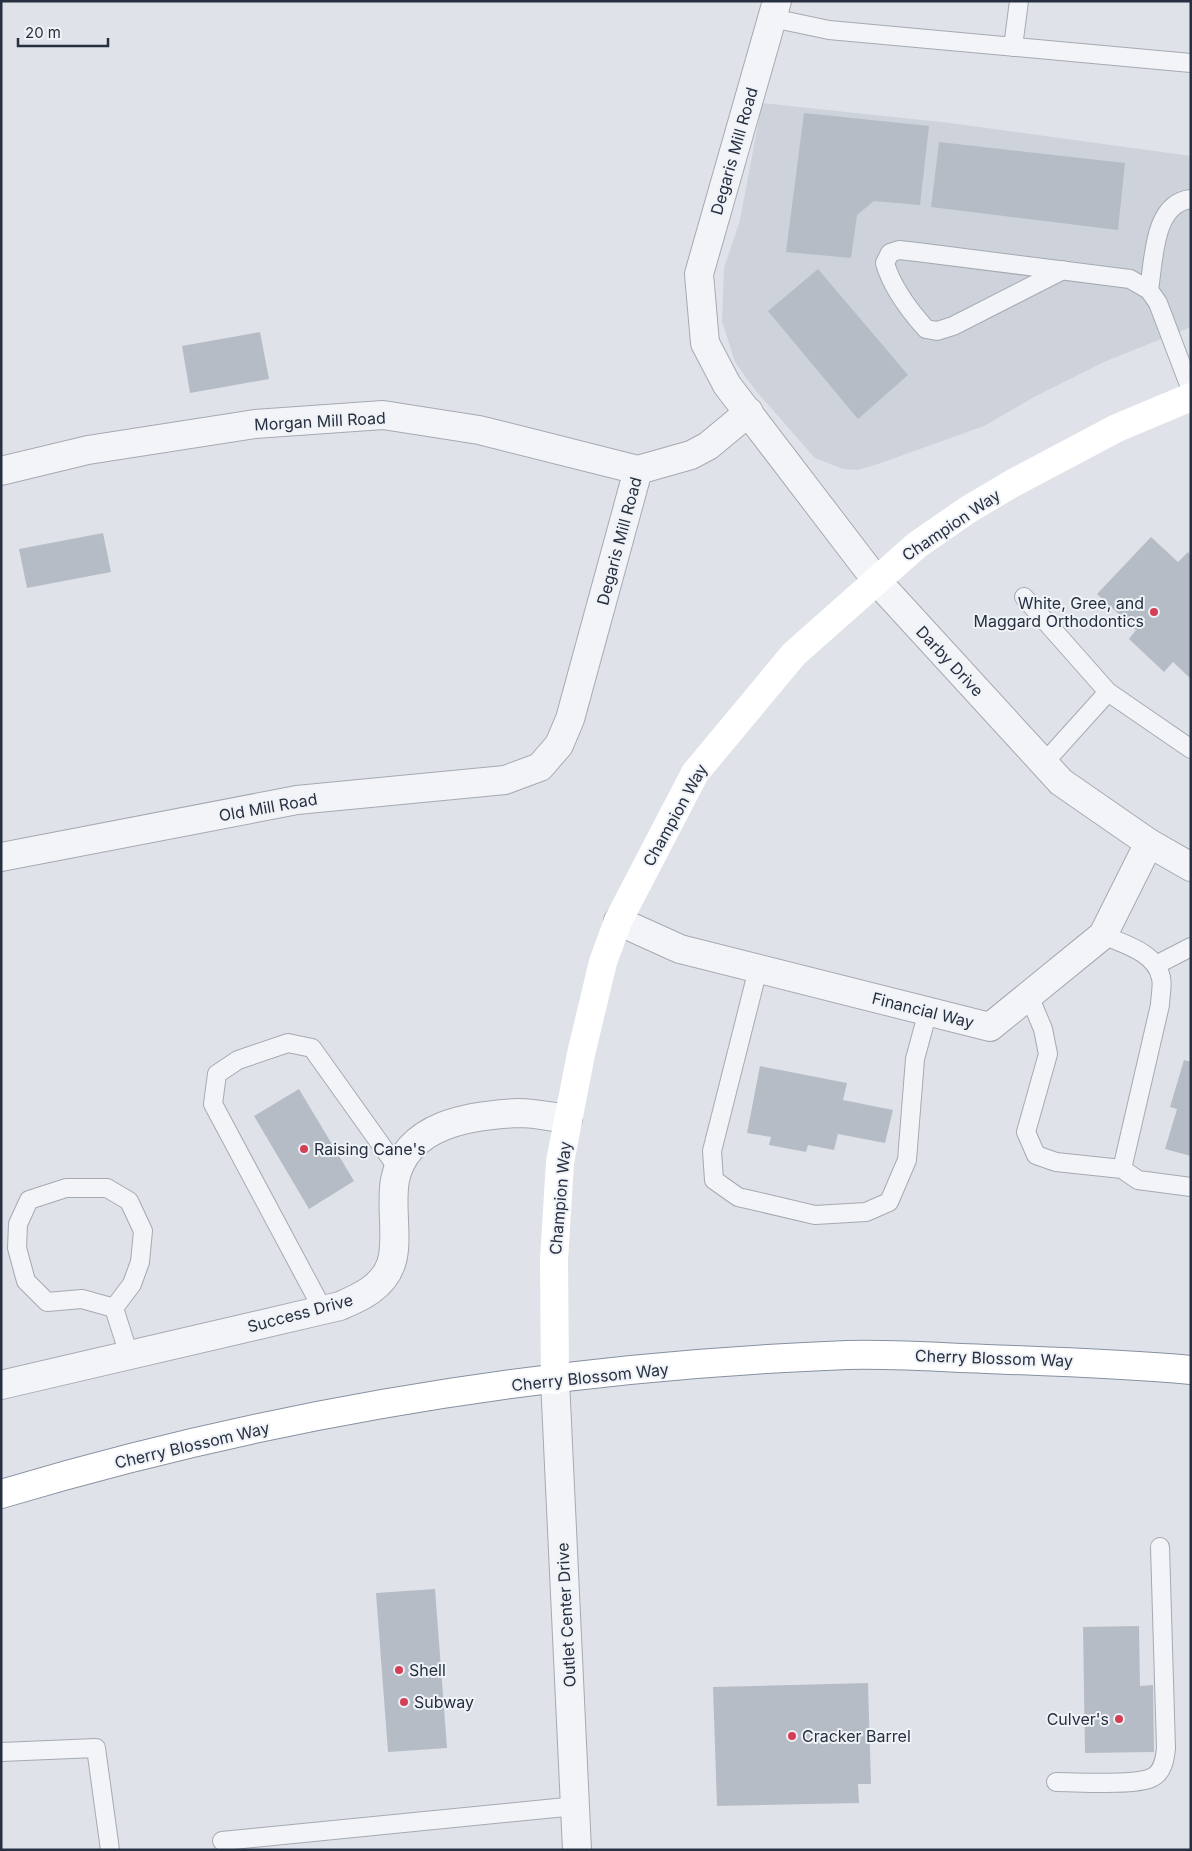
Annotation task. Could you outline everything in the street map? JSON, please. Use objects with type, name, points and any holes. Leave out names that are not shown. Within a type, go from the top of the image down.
[{"type":"main road","name":"Champion Way","points":[[555,1380],[554,1260],[560,1162],[581,1054],[604,962],[618,921],[695,772],[794,654],[876,580],[917,546],[969,509],[1117,428],[1191,397]]},
{"type":"main road","name":"Cherry Blossom Way","points":[[1,1494],[205,1439],[398,1402],[555,1380],[661,1368],[848,1355],[1070,1361],[1191,1370]]},
{"type":"street","name":"Degaris Mill Road","points":[[536,769],[540,767],[559,745],[570,719],[638,470],[691,455],[708,446],[749,412],[727,385],[705,343],[699,274],[774,10]]},
{"type":"street","name":"Darby Drive","points":[[749,412],[876,580],[1061,782],[1148,843],[1191,867]]},
{"type":"street","name":"Morgan Mill Road","points":[[1,471],[88,450],[255,424],[383,415],[479,430],[638,470]]},
{"type":"street","name":"Old Mill Road","points":[[1,857],[296,800],[505,780],[536,769]]},
{"type":"street","name":"Financial Way","points":[[618,921],[680,949],[990,1027],[1103,934],[1148,843]]},
{"type":"street","name":"Success Drive","points":[[1,1385],[323,1310],[364,1296],[380,1283],[392,1263],[392,1205],[395,1179],[398,1170],[416,1140],[437,1127],[481,1118],[520,1113],[568,1119]]},
{"type":"street","name":"Outlet Center Drive","points":[[555,1380],[577,1850]]},
{"type":"lane","points":[[1013,47],[1019,1]]},
{"type":"lane","points":[[774,10],[829,30],[1191,63]]},
{"type":"lane","points":[[1149,290],[1162,221],[1169,210],[1181,200],[1191,199]]},
{"type":"lane","points":[[1063,270],[952,326],[937,331],[926,329],[917,318],[890,279],[884,263],[890,253],[899,250],[1063,270],[1130,279],[1149,290],[1158,303],[1191,390]]},
{"type":"lane","points":[[1024,597],[1108,692],[1191,750]]},
{"type":"lane","points":[[1044,763],[1108,692]]},
{"type":"lane","points":[[1103,934],[1142,952],[1156,965],[1161,978],[1160,1005],[1122,1169]]},
{"type":"lane","points":[[1156,965],[1191,947]]},
{"type":"lane","points":[[758,969],[712,1151],[714,1180],[738,1197],[815,1216],[866,1212],[889,1202],[907,1160],[916,1059],[928,1012]]},
{"type":"lane","points":[[1029,996],[1042,1029],[1048,1054],[1026,1132],[1036,1155],[1056,1162],[1122,1169],[1138,1180],[1191,1187]]},
{"type":"lane","points":[[323,1310],[212,1104],[217,1074],[238,1060],[288,1043],[312,1048],[398,1170]]},
{"type":"lane","points":[[66,1188],[107,1188],[129,1200],[143,1231],[140,1262],[132,1284],[114,1308],[82,1299],[46,1302],[26,1281],[17,1248],[18,1224],[29,1200],[66,1188]]},
{"type":"lane","points":[[114,1308],[129,1355]]},
{"type":"lane","points":[[1056,1782],[1134,1781],[1152,1778],[1164,1764],[1166,1748],[1160,1547]]},
{"type":"lane","points":[[1,1752],[96,1748],[110,1850]]},
{"type":"lane","points":[[222,1841],[576,1806]]},
{"type":"shaded area","points":[[762,103],[950,123],[1191,156],[1191,327],[1104,362],[1034,397],[984,426],[881,463],[858,470],[843,469],[815,458],[756,391],[735,362],[722,321],[724,268],[740,220]]},
{"type":"building","points":[[804,113],[929,126],[920,205],[874,201],[857,215],[851,258],[786,252]]},
{"type":"building","points":[[939,142],[1125,163],[1118,230],[931,207]]},
{"type":"building","points":[[818,269],[908,375],[858,419],[768,311]]},
{"type":"building","points":[[260,332],[269,379],[190,393],[182,346]]},
{"type":"building","points":[[103,533],[111,572],[27,588],[19,549]]},
{"type":"building","name":"White, Gree, and Maggard Orthodontics","points":[[1151,537],[1178,562],[1188,552],[1191,555],[1191,679],[1173,662],[1164,672],[1129,639],[1136,630],[1097,594]]},
{"type":"building","points":[[1184,1060],[1191,1062],[1191,1156],[1165,1149],[1177,1109],[1170,1107]]},
{"type":"building","points":[[760,1066],[847,1083],[843,1100],[893,1110],[885,1143],[838,1134],[834,1150],[808,1145],[806,1152],[769,1145],[771,1137],[747,1133]]},
{"type":"building","name":"Raising Cane's","points":[[299,1089],[354,1181],[309,1209],[254,1116]]},
{"type":"building","points":[[435,1589],[447,1748],[388,1752],[376,1593]]},
{"type":"building","name":"Culver's","points":[[1139,1626],[1140,1686],[1153,1685],[1154,1752],[1085,1753],[1083,1627]]},
{"type":"building","name":"Cracker Barrel","points":[[868,1683],[871,1784],[858,1784],[859,1803],[717,1806],[713,1687]]},
{"type":"place","name":"White, Gree, and Maggard Orthodontics","points":[[1154,612]]},
{"type":"place","name":"Raising Cane's","points":[[304,1149]]},
{"type":"place","name":"Shell","points":[[399,1670]]},
{"type":"place","name":"Subway","points":[[404,1702]]},
{"type":"place","name":"Culver's","points":[[1119,1719]]},
{"type":"place","name":"Cracker Barrel","points":[[792,1736]]}]
